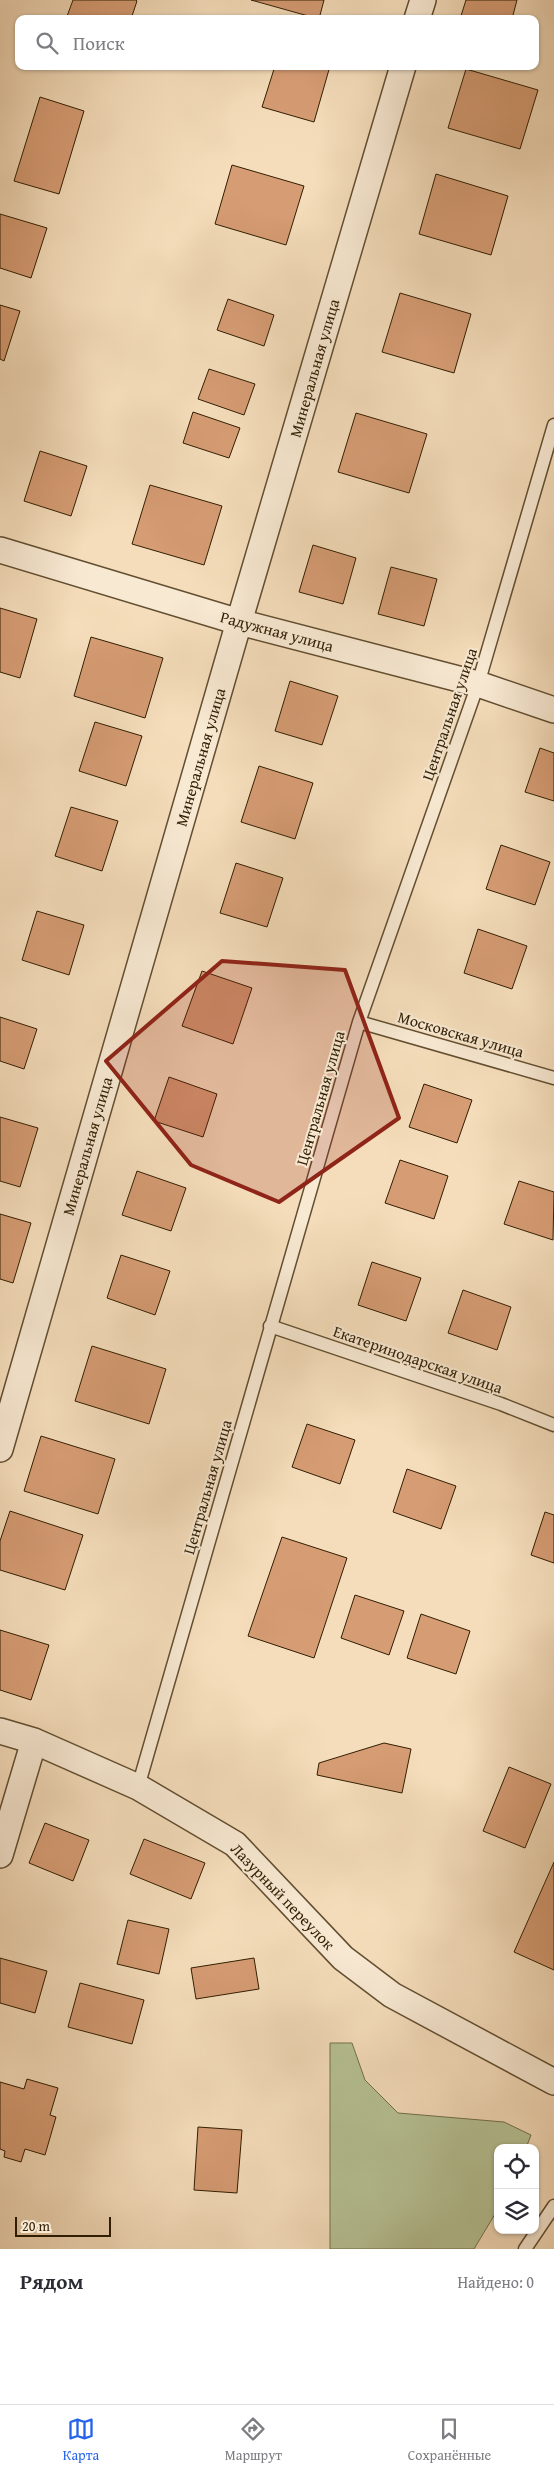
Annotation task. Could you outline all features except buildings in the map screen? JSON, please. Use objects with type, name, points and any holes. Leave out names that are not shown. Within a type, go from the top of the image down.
[{"type":"street","points":[[418,15],[422,0]]},
{"type":"street","name":"Минеральная улица","points":[[0,1449],[239,622],[402,70]]},
{"type":"street","name":"Радужная улица","points":[[0,550],[239,622],[478,684],[554,710]]},
{"type":"street","name":"Лазурный переулок","points":[[0,1731],[34,1741],[138,1787],[235,1844],[343,1958],[392,1995],[554,2082]]},
{"type":"street","points":[[0,1855],[34,1741]]},
{"type":"lane","name":"Центральная улица","points":[[138,1787],[359,1022],[478,684],[554,426]]},
{"type":"lane","name":"Московская улица","points":[[359,1022],[554,1078]]},
{"type":"lane","name":"Екатеринодарская улица","points":[[270,1326],[501,1404],[554,1425]]},
{"type":"lane","points":[[525,2249],[554,2206]]},
{"type":"highlighted area","points":[[222,961],[345,970],[399,1118],[279,1202],[191,1165],[106,1061]]},
{"type":"green space","points":[[330,2043],[352,2043],[365,2080],[398,2113],[504,2122],[531,2135],[528,2144],[494,2144],[494,2216],[474,2249],[330,2249]]}]
